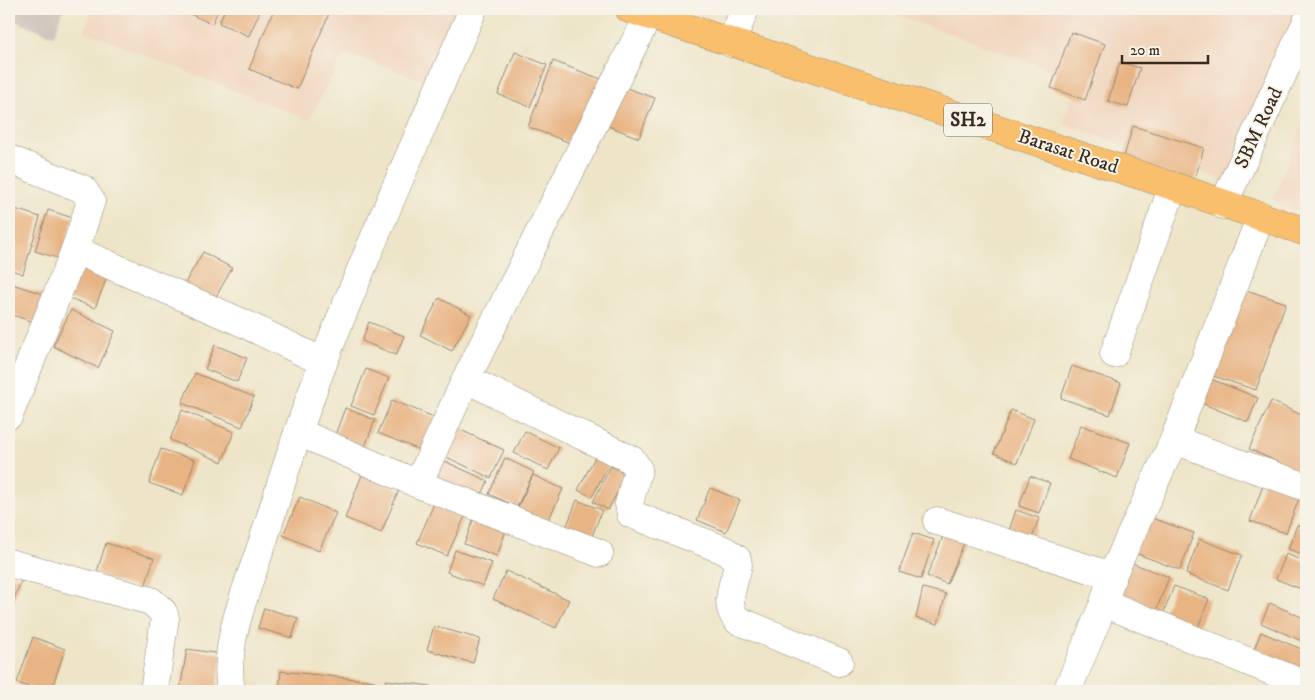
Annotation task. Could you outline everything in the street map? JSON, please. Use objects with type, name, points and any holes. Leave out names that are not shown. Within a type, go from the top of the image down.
[{"type":"main road","name":"Barasat Road","points":[[639,12],[1173,186],[1223,205],[1306,232]]},
{"type":"street","points":[[231,691],[228,675],[230,652],[298,432],[323,362],[473,9]]},
{"type":"street","points":[[730,43],[745,9]]},
{"type":"street","points":[[418,484],[639,12]]},
{"type":"street","name":"SBM Road","points":[[1223,205],[1306,23]]},
{"type":"street","points":[[9,159],[83,189],[91,201],[75,250],[9,416]]},
{"type":"street","points":[[1114,354],[1173,186]]},
{"type":"street","points":[[1067,691],[1104,603],[1112,576],[1174,440],[1261,216]]},
{"type":"street","points":[[75,250],[243,323],[323,362]]},
{"type":"street","points":[[466,379],[632,460],[638,468],[638,477],[629,504],[632,514],[724,550],[737,559],[738,565],[729,604],[731,612],[737,620],[839,662]]},
{"type":"street","points":[[298,432],[418,484],[599,553]]},
{"type":"street","points":[[1174,440],[1306,487]]},
{"type":"street","points":[[937,521],[1112,576]]},
{"type":"street","points":[[9,563],[151,601],[158,607],[165,618],[154,691]]},
{"type":"street","points":[[1104,603],[1306,685]]},
{"type":"shaded area","points":[[9,9],[63,9],[54,36],[9,19]]},
{"type":"shaded area","points":[[92,9],[465,9],[437,84],[344,53],[309,120],[84,31]]},
{"type":"shaded area","points":[[889,9],[1306,9],[1306,43],[1247,188],[1063,124],[1079,79],[888,12]]},
{"type":"shaded area","points":[[1306,114],[1306,213],[1273,200]]},
{"type":"building","points":[[179,9],[219,9],[212,24]]},
{"type":"building","points":[[225,9],[261,9],[249,36],[219,23]]},
{"type":"building","points":[[274,9],[331,9],[297,89],[249,69]]},
{"type":"building","points":[[1071,32],[1105,44],[1085,100],[1051,88]]},
{"type":"building","points":[[515,52],[547,65],[530,107],[498,94]]},
{"type":"building","points":[[553,61],[601,79],[576,145],[528,127]]},
{"type":"building","points":[[1120,62],[1140,68],[1128,107],[1108,101]]},
{"type":"building","points":[[618,85],[655,98],[639,138],[603,124]]},
{"type":"building","points":[[1133,126],[1204,148],[1194,182],[1123,160]]},
{"type":"building","points":[[15,209],[40,217],[23,274],[9,269],[9,231]]},
{"type":"building","points":[[48,210],[73,218],[60,259],[35,251]]},
{"type":"building","points":[[203,252],[232,268],[212,304],[182,288]]},
{"type":"building","points":[[74,264],[107,277],[95,308],[62,295]]},
{"type":"building","points":[[9,283],[46,295],[37,323],[9,314]]},
{"type":"building","points":[[1243,289],[1286,303],[1256,390],[1213,376]]},
{"type":"building","points":[[439,298],[471,315],[452,351],[420,335]]},
{"type":"building","points":[[71,310],[115,331],[98,368],[53,346]]},
{"type":"building","points":[[369,322],[404,336],[396,355],[362,341]]},
{"type":"building","points":[[215,345],[247,358],[237,382],[205,369]]},
{"type":"building","points":[[1072,366],[1121,383],[1110,415],[1061,398]]},
{"type":"building","points":[[366,369],[389,378],[374,415],[351,406]]},
{"type":"building","points":[[195,373],[254,397],[242,427],[182,403]]},
{"type":"building","points":[[1211,379],[1258,398],[1248,422],[1201,403]]},
{"type":"building","points":[[392,400],[436,418],[422,451],[378,433]]},
{"type":"building","points":[[1271,401],[1306,417],[1306,475],[1249,449]]},
{"type":"building","points":[[345,408],[375,420],[364,449],[334,438]]},
{"type":"building","points":[[182,410],[234,432],[222,462],[170,440]]},
{"type":"building","points":[[1011,410],[1034,419],[1017,463],[994,453]]},
{"type":"building","points":[[1081,425],[1130,443],[1117,478],[1068,459]]},
{"type":"building","points":[[454,427],[504,450],[491,478],[442,455]]},
{"type":"building","points":[[525,431],[559,448],[548,470],[514,453]]},
{"type":"building","points":[[161,449],[195,460],[183,495],[149,483]]},
{"type":"building","points":[[595,457],[609,464],[592,497],[578,490]]},
{"type":"building","points":[[505,458],[534,472],[517,507],[489,494]]},
{"type":"building","points":[[440,459],[488,481],[478,503],[430,481]]},
{"type":"building","points":[[611,466],[627,474],[608,510],[593,502]]},
{"type":"building","points":[[362,475],[399,490],[381,533],[345,518]]},
{"type":"building","points":[[533,475],[563,489],[547,523],[517,509]]},
{"type":"building","points":[[1030,476],[1050,483],[1039,513],[1019,506]]},
{"type":"building","points":[[1265,480],[1301,493],[1286,533],[1250,521]]},
{"type":"building","points":[[710,488],[740,500],[726,532],[697,520]]},
{"type":"building","points":[[300,497],[336,513],[319,551],[283,535]]},
{"type":"building","points":[[436,499],[467,512],[447,556],[417,543]]},
{"type":"building","points":[[577,500],[602,510],[589,544],[564,533]]},
{"type":"building","points":[[477,510],[509,522],[497,556],[464,544]]},
{"type":"building","points":[[1016,510],[1039,518],[1030,544],[1007,537]]},
{"type":"building","points":[[1149,517],[1194,533],[1180,570],[1135,553]]},
{"type":"building","points":[[1297,525],[1306,528],[1306,555],[1288,549]]},
{"type":"building","points":[[913,533],[934,540],[921,579],[899,572]]},
{"type":"building","points":[[944,534],[965,541],[947,584],[927,576]]},
{"type":"building","points":[[1199,539],[1242,555],[1228,590],[1186,574]]},
{"type":"building","points":[[106,543],[154,558],[144,590],[96,575]]},
{"type":"building","points":[[455,550],[492,563],[483,586],[447,572]]},
{"type":"building","points":[[1286,554],[1306,562],[1306,591],[1276,579]]},
{"type":"building","points":[[1129,562],[1169,577],[1156,611],[1116,597]]},
{"type":"building","points":[[506,571],[569,600],[556,628],[493,599]]},
{"type":"building","points":[[9,574],[22,579],[9,611]]},
{"type":"building","points":[[1174,586],[1209,599],[1195,635],[1160,622]]},
{"type":"building","points":[[923,588],[946,594],[938,624],[916,618]]},
{"type":"building","points":[[1270,603],[1306,619],[1306,643],[1261,623]]},
{"type":"building","points":[[264,608],[298,618],[292,638],[258,628]]},
{"type":"building","points":[[434,626],[480,639],[473,663],[427,650]]},
{"type":"building","points":[[1261,632],[1306,651],[1306,680],[1251,657]]},
{"type":"building","points":[[33,637],[65,649],[51,691],[40,691],[17,683]]},
{"type":"building","points":[[187,649],[222,654],[216,691],[180,690]]},
{"type":"building","points":[[281,671],[375,681],[374,691],[279,691]]},
{"type":"building","points":[[386,680],[430,686],[429,691],[384,691]]},
{"type":"building","points":[[446,686],[473,690],[473,691],[445,691]]}]
